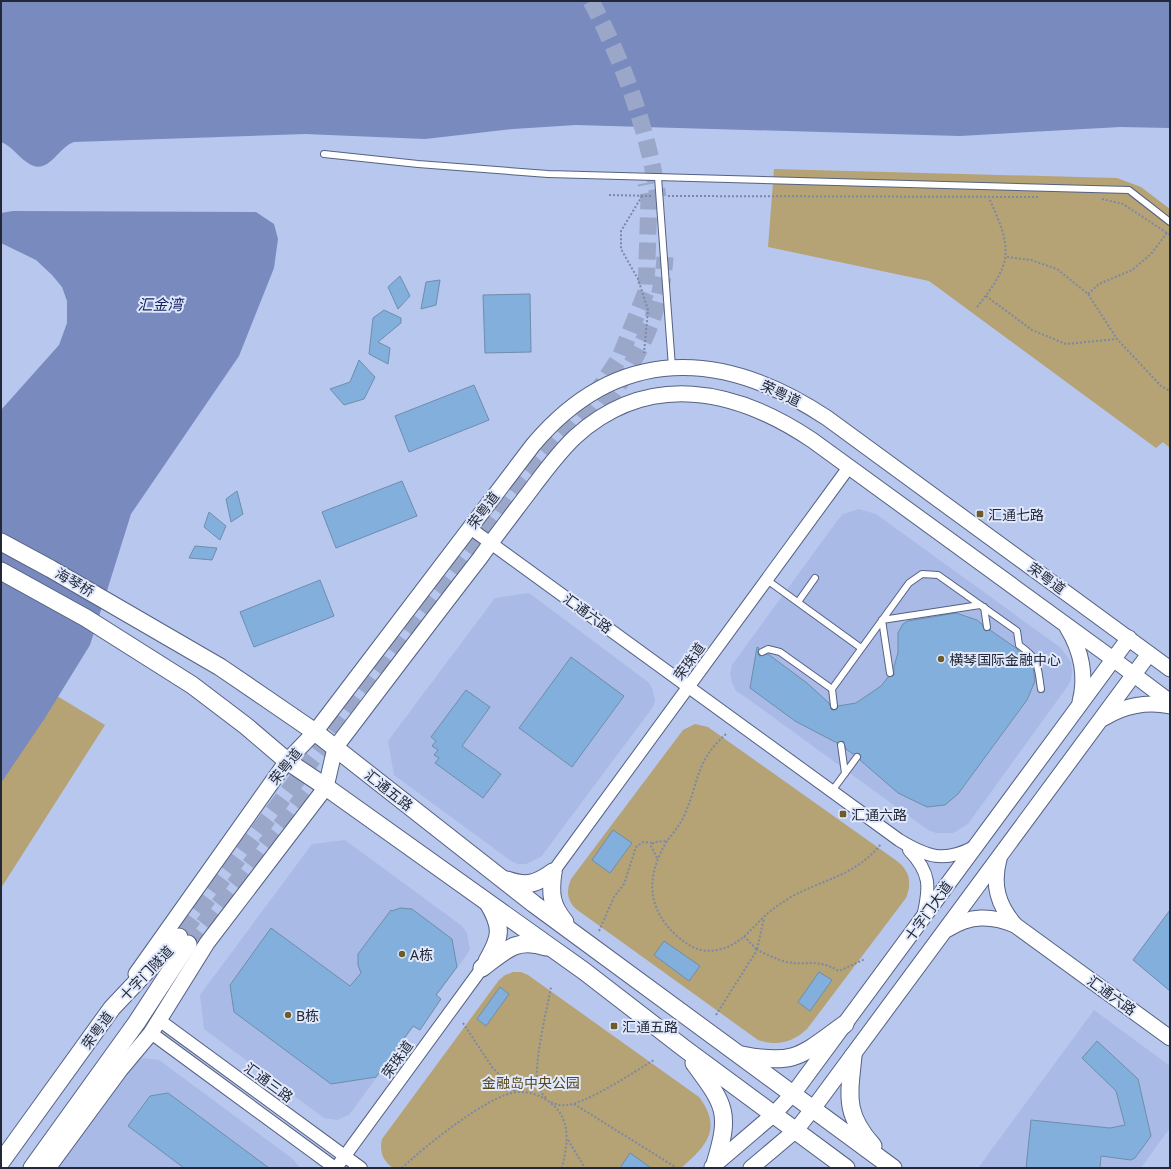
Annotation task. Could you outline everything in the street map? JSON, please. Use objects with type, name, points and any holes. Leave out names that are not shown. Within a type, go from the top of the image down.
[{"type":"main road","name":"海琴桥","points":[[1,542],[99,596],[147,625]]},
{"type":"main road","name":"海琴桥","points":[[1,571],[133,647],[192,685],[246,726],[287,761]]},
{"type":"main road","name":"汇通五路","points":[[147,625],[220,667],[315,732],[574,933],[893,1168]]},
{"type":"main road","points":[[287,761],[326,787],[554,950],[846,1168]]},
{"type":"main road","points":[[502,878],[512,882],[532,884],[538,883],[552,872]]},
{"type":"main road","points":[[552,872],[550,889],[552,901],[559,915],[574,933]]},
{"type":"main road","points":[[482,968],[498,943],[498,925],[494,914],[486,901]]},
{"type":"main road","name":"十字门隧道","points":[[112,1008],[184,941],[137,1022]]},
{"type":"main road","points":[[482,968],[508,948],[518,944],[529,943],[554,950]]},
{"type":"main road","name":"荣粤道","points":[[1,1162],[112,1008]]},
{"type":"main road","name":"荣粤道","points":[[32,1168],[137,1022]]},
{"type":"main road","points":[[738,1054],[766,1060],[788,1059],[807,1051],[845,1024]]},
{"type":"main road","points":[[685,1049],[713,1088],[722,1107],[724,1129],[713,1166]]},
{"type":"main road","points":[[853,1056],[849,1094],[853,1115],[863,1134],[893,1168]]},
{"type":"street","name":"荣粤道","points":[[112,1008],[287,761],[315,732],[533,445],[557,418],[572,406],[603,386],[621,378],[652,370],[697,368],[736,375],[772,388],[808,406],[1149,654]]},
{"type":"street","name":"荣粤道","points":[[48,1168],[120,1070],[151,1033],[207,942],[326,787],[335,748],[553,461],[575,437],[596,420],[615,409],[646,397],[673,393],[695,393],[746,405],[794,428],[1134,674]]},
{"type":"street","name":"荣珠道","points":[[552,872],[849,467]]},
{"type":"street","name":"汇通六路","points":[[470,528],[899,840],[918,852],[942,857],[959,855],[975,846]]},
{"type":"street","points":[[1064,623],[1074,638],[1081,660],[1083,683],[1079,706]]},
{"type":"street","name":"十字门大道","points":[[713,1166],[774,1114],[792,1094],[1129,638]]},
{"type":"street","name":"十字门大道","points":[[751,1168],[796,1130],[813,1109],[1149,654]]},
{"type":"street","points":[[1149,654],[1170,669]]},
{"type":"street","points":[[1134,674],[1170,702]]},
{"type":"street","points":[[1099,721],[1131,706],[1155,704],[1170,706]]},
{"type":"street","points":[[1045,752],[1066,767]]},
{"type":"street","name":"汇通六路","points":[[899,840],[920,861],[925,874],[929,890],[922,919]]},
{"type":"street","points":[[1000,856],[996,870],[996,885],[999,900],[1015,925]]},
{"type":"street","points":[[945,931],[958,923],[972,918],[987,917],[1001,919],[1015,925]]},
{"type":"street","name":"汇通六路","points":[[1015,925],[1170,1038]]},
{"type":"street","name":"荣珠道","points":[[336,1168],[482,968]]},
{"type":"street","name":"汇通三路","points":[[159,1020],[361,1168]]},
{"type":"street","points":[[151,1033],[336,1168]]},
{"type":"lane","points":[[324,154],[418,164],[548,174],[1129,190],[1170,222]]},
{"type":"lane","points":[[658,177],[672,368]]},
{"type":"lane","points":[[834,706],[832,689],[913,579],[927,573],[943,578],[1017,631],[1016,645],[1032,654],[1036,660],[1041,689]]},
{"type":"lane","points":[[798,602],[815,578]]},
{"type":"lane","points":[[767,580],[861,648]]},
{"type":"lane","points":[[882,620],[982,606]]},
{"type":"lane","points":[[982,606],[987,628]]},
{"type":"lane","points":[[882,620],[890,673]]},
{"type":"lane","points":[[762,652],[768,649],[780,652],[832,689]]},
{"type":"lane","points":[[841,745],[845,773]]},
{"type":"lane","points":[[832,791],[857,757]]},
{"type":"path","points":[[609,195],[658,196]]},
{"type":"path","points":[[642,196],[620,231],[621,249],[638,279],[648,310],[644,353]]},
{"type":"path","points":[[666,196],[1042,197]]},
{"type":"path","points":[[1095,197],[1123,204],[1170,236]]},
{"type":"path","points":[[977,306],[998,279],[1007,257],[1005,238],[989,198]]},
{"type":"path","points":[[1088,294],[1100,284],[1132,270],[1151,254],[1166,233]]},
{"type":"path","points":[[1007,257],[1031,260],[1057,269],[1088,294],[1117,339],[1161,386],[1170,391]]},
{"type":"path","points":[[986,296],[1032,330],[1066,344],[1117,339]]},
{"type":"path","points":[[726,734],[712,746],[702,761],[684,818],[658,858],[652,875],[652,888],[656,909],[664,924],[691,948],[704,950],[721,949],[735,943],[776,907],[795,895],[855,868],[870,858],[881,844]]},
{"type":"path","points":[[599,931],[614,897],[624,884],[636,847],[643,842],[653,843],[668,841]]},
{"type":"path","points":[[653,843],[650,846],[658,858]]},
{"type":"path","points":[[716,1015],[757,950],[764,917]]},
{"type":"path","points":[[744,936],[757,950],[787,962],[817,962],[827,964],[839,971],[865,959]]},
{"type":"path","points":[[551,987],[543,1026],[537,1077],[538,1086],[542,1094],[562,1117],[568,1139],[585,1168]]},
{"type":"path","points":[[463,1023],[492,1067],[516,1092]]},
{"type":"path","points":[[402,1168],[430,1144],[466,1117],[505,1095],[516,1092],[527,1092],[560,1105],[574,1104],[654,1060]]},
{"type":"path","points":[[574,1104],[677,1168]]},
{"type":"path","points":[[562,1168],[568,1139]]},
{"type":"shaded area","name":"横琴国际金融中心","points":[[859,509],[876,514],[1061,648],[1071,662],[1071,680],[1067,687],[968,824],[953,833],[936,833],[928,830],[736,691],[732,683],[730,674],[732,665],[837,521],[843,514]]},
{"type":"shaded area","points":[[529,593],[648,682],[652,688],[655,701],[653,707],[541,857],[526,864],[518,864],[511,861],[394,775],[388,741],[495,598]]},
{"type":"shaded area","points":[[345,840],[462,926],[467,933],[470,949],[349,1115],[337,1120],[324,1118],[204,1029],[200,995],[312,844]]},
{"type":"shaded area","points":[[1094,1010],[1170,1066],[1170,1128],[1141,1168],[978,1168]]},
{"type":"shaded area","points":[[143,1058],[159,1060],[293,1159],[300,1168],[54,1168],[135,1061]]},
{"type":"green space","points":[[774,169],[1117,178],[1141,187],[1170,209],[1170,448],[1163,442],[1156,448],[929,281],[768,247]]},
{"type":"green space","points":[[1,662],[105,725],[1,888]]},
{"type":"green space","points":[[695,724],[708,727],[897,861],[905,869],[909,878],[909,887],[906,898],[807,1029],[796,1037],[784,1042],[772,1043],[758,1040],[576,909],[569,899],[568,887],[571,879],[683,730]]},
{"type":"green space","name":"金融岛中央公园","points":[[513,972],[521,972],[528,975],[699,1097],[710,1118],[710,1128],[704,1144],[690,1160],[681,1168],[393,1168],[384,1159],[381,1148],[382,1139],[499,980],[505,975]]},
{"type":"water","points":[[1,1],[1170,1],[1170,128],[1120,127],[960,136],[576,125],[513,129],[425,139],[305,134],[74,142],[63,149],[47,164],[35,166],[24,161],[8,146],[1,142]]},
{"type":"water","name":"汇金湾","points":[[13,211],[256,212],[274,224],[278,239],[274,268],[239,356],[131,514],[90,645],[45,718],[1,783],[1,410],[59,345],[67,323],[67,301],[62,287],[36,260],[1,243],[1,213]]},
{"type":"building","points":[[400,276],[410,296],[398,309],[388,287]]},
{"type":"building","points":[[440,280],[436,305],[421,309],[426,282]]},
{"type":"building","points":[[530,294],[531,352],[485,353],[483,295]]},
{"type":"building","points":[[384,310],[401,318],[401,323],[378,342],[390,348],[388,364],[369,354],[373,318]]},
{"type":"building","points":[[359,360],[375,377],[364,399],[344,405],[330,389],[350,382]]},
{"type":"building","points":[[474,385],[489,420],[409,452],[395,416]]},
{"type":"building","points":[[402,481],[417,516],[336,548],[322,512]]},
{"type":"building","points":[[237,491],[243,514],[231,522],[226,499]]},
{"type":"building","points":[[209,512],[226,526],[220,540],[204,527]]},
{"type":"building","points":[[195,546],[217,548],[212,560],[189,558]]},
{"type":"building","points":[[320,580],[334,616],[254,647],[240,612]]},
{"type":"building","points":[[956,613],[977,620],[982,624],[985,631],[990,630],[1016,648],[1033,667],[1035,681],[1027,700],[958,794],[945,805],[927,807],[898,793],[860,760],[860,754],[853,754],[846,749],[843,741],[837,743],[795,721],[750,688],[757,647],[759,648],[759,656],[768,654],[807,683],[829,703],[832,710],[836,710],[838,706],[856,703],[881,686],[888,677],[894,675],[894,666],[898,653],[898,633],[903,624],[908,621]]},
{"type":"building","points":[[571,657],[624,696],[572,767],[519,728]]},
{"type":"building","points":[[466,690],[490,707],[462,746],[501,774],[483,798],[435,763],[439,758],[434,755],[438,750],[432,746],[436,741],[431,737]]},
{"type":"building","points":[[613,830],[632,843],[610,873],[592,860]]},
{"type":"building","points":[[400,908],[412,909],[452,939],[457,967],[436,995],[441,999],[420,1030],[413,1026],[376,1077],[331,1084],[234,1012],[230,985],[271,928],[350,986],[361,973],[358,965],[358,954],[391,910]]},
{"type":"building","points":[[1170,910],[1170,991],[1133,960]]},
{"type":"building","points":[[664,941],[700,966],[689,981],[654,955]]},
{"type":"building","points":[[819,972],[832,980],[810,1011],[798,1002]]},
{"type":"building","points":[[500,987],[509,994],[486,1026],[477,1019]]},
{"type":"building","points":[[1097,1041],[1138,1079],[1151,1136],[1135,1158],[1131,1160],[1101,1156],[1100,1168],[1026,1168],[1031,1120],[1110,1128],[1125,1125],[1116,1091],[1082,1058]]},
{"type":"building","points":[[168,1093],[269,1168],[184,1168],[128,1126],[150,1096]]},
{"type":"building","points":[[630,1153],[651,1168],[620,1168]]},
{"type":"tunnel","points":[[591,1],[614,48],[633,96],[648,147],[658,197]]},
{"type":"tunnel","points":[[183,932],[517,486],[597,392],[620,357],[646,292],[649,199],[646,183]]},
{"type":"tunnel","points":[[589,425],[604,406],[630,367],[650,326],[657,304],[665,257]]},
{"type":"tunnel","points":[[188,944],[325,769]]},
{"type":"place","name":"汇通七路","points":[[980,514]]},
{"type":"place","name":"横琴国际金融中心","points":[[941,659]]},
{"type":"place","name":"汇通六路","points":[[843,814]]},
{"type":"place","name":"A栋","points":[[402,954]]},
{"type":"place","name":"B栋","points":[[288,1015]]},
{"type":"place","name":"汇通五路","points":[[614,1026]]}]
